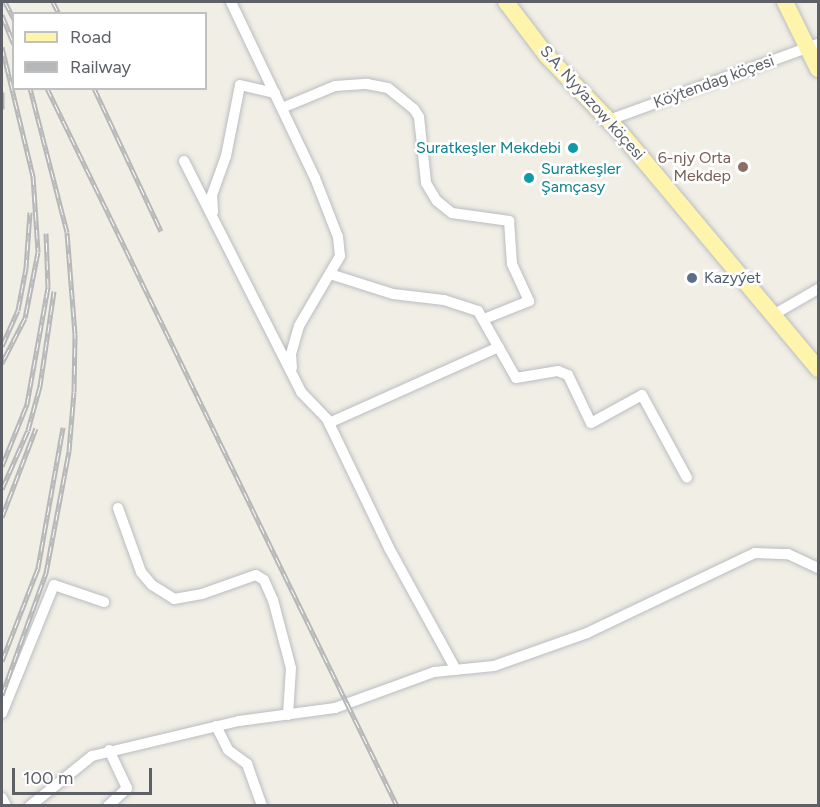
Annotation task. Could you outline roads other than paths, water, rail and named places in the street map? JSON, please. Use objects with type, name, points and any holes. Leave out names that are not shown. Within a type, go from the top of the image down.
[{"type":"main road","name":"S.A. Nyýazow köçesi","points":[[506,2],[547,56],[609,120],[819,369]]},
{"type":"main road","points":[[785,2],[813,46],[819,69]]},
{"type":"street","points":[[231,2],[282,108],[338,237],[340,256],[299,326],[291,354],[293,375]]},
{"type":"street","name":"Köýtendag köçesi","points":[[609,120],[813,46]]},
{"type":"street","points":[[282,108],[335,86],[368,84],[388,88],[414,109],[419,117],[426,183],[437,201],[452,213],[509,221],[512,264],[529,301],[484,320]]},
{"type":"street","points":[[214,219],[212,195],[226,156],[240,85],[275,93]]},
{"type":"street","points":[[184,161],[301,392],[329,423],[383,537],[456,670]]},
{"type":"street","points":[[330,274],[393,294],[444,300],[478,311],[516,378],[558,371],[568,375],[591,423],[642,395],[687,478]]},
{"type":"street","points":[[773,315],[819,289]]},
{"type":"street","points":[[329,423],[499,347]]},
{"type":"street","points":[[118,508],[141,572],[152,585],[174,599],[202,594],[256,575],[264,580],[273,600],[291,668],[288,715]]},
{"type":"street","points":[[30,806],[92,756],[109,750],[216,726],[335,708],[434,672],[494,666],[587,633],[756,553],[788,554],[819,568]]},
{"type":"street","points":[[2,713],[54,585],[104,602]]},
{"type":"street","points":[[216,726],[228,750],[247,764],[262,806]]},
{"type":"street","points":[[108,806],[127,788],[109,750]]},
{"type":"street","points":[[2,798],[6,806]]},
{"type":"railway","points":[[5,2],[12,15]]},
{"type":"railway","points":[[53,2],[58,12]]},
{"type":"railway","points":[[2,15],[12,39]]},
{"type":"railway","points":[[2,47],[12,89]]},
{"type":"railway","points":[[2,363],[25,318],[38,252],[33,176],[12,90]]},
{"type":"railway","points":[[2,695],[46,573],[69,451],[74,392],[75,334],[67,232],[31,90]]},
{"type":"railway","points":[[48,90],[397,806]]},
{"type":"railway","points":[[95,90],[161,231]]},
{"type":"railway","points":[[2,92],[2,109]]},
{"type":"railway","points":[[2,346],[18,310],[26,268],[30,212]]},
{"type":"railway","points":[[2,466],[27,404],[48,287],[46,233]]},
{"type":"railway","points":[[2,489],[28,430],[40,386],[54,291]]},
{"type":"railway","points":[[2,661],[38,568],[63,427]]},
{"type":"railway","points":[[2,517],[36,428]]},
{"type":"place","name":"Suratkeşler Mekdebi","points":[[573,148]]},
{"type":"place","name":"6-njy Orta Mekdep","points":[[743,167]]},
{"type":"place","name":"Suratkeşler Şamçasy","points":[[529,178]]},
{"type":"place","name":"Kazyýet","points":[[692,278]]}]
